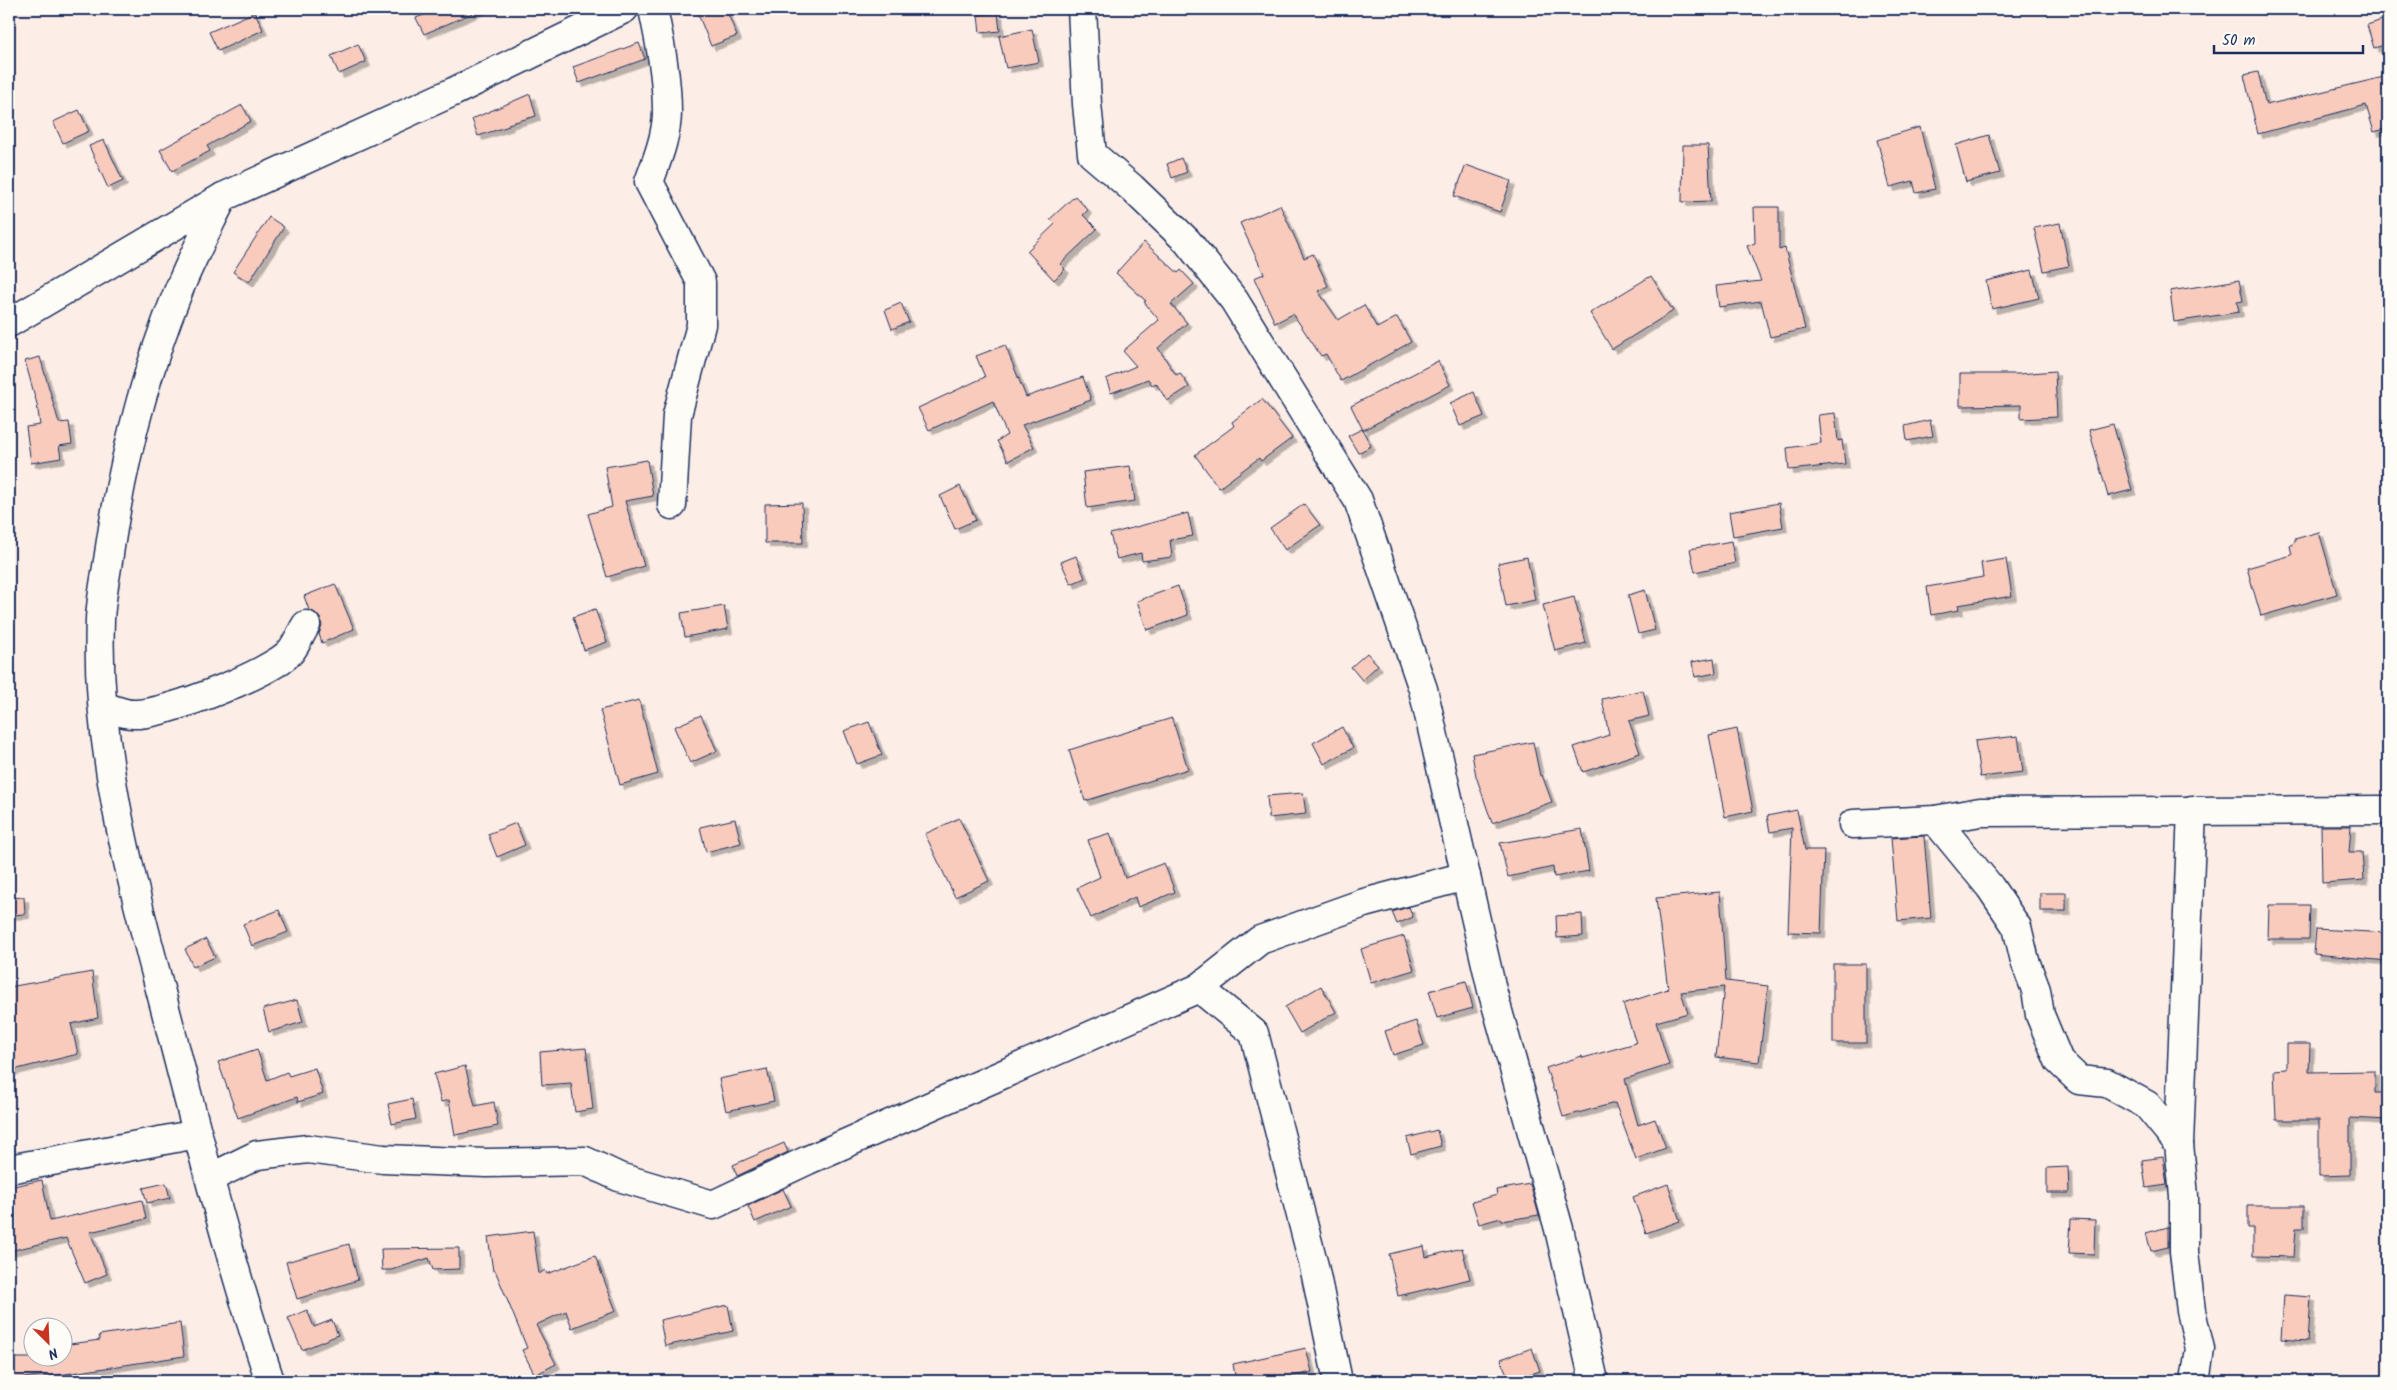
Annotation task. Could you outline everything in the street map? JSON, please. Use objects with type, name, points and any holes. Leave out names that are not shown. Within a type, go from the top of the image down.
[{"type":"street","points":[[9,323],[223,197],[453,92],[624,9]]},
{"type":"street","points":[[653,9],[662,54],[667,113],[660,152],[649,182],[701,282],[701,325],[677,415],[672,505]]},
{"type":"street","points":[[1082,9],[1086,104],[1092,154],[1132,188],[1187,241],[1234,300],[1358,500],[1423,689],[1492,990],[1559,1229],[1594,1381]]},
{"type":"street","points":[[223,197],[179,290],[138,410],[116,506],[100,618],[103,706],[105,734],[119,816],[140,917],[197,1134],[254,1335],[270,1381]]},
{"type":"street","points":[[103,706],[135,715],[173,708],[262,671],[290,652],[306,625]]},
{"type":"street","points":[[2192,810],[2179,1144],[2184,1196],[2184,1252],[2191,1311],[2200,1349],[2195,1381]]},
{"type":"street","points":[[1853,824],[1935,820],[1980,812],[2388,810]]},
{"type":"street","points":[[1935,820],[1990,887],[2017,927],[2024,961],[2036,990],[2040,1015],[2059,1062],[2079,1080],[2107,1083],[2147,1105],[2179,1144]]},
{"type":"street","points":[[210,1178],[257,1155],[308,1148],[383,1159],[486,1163],[585,1161],[618,1177],[713,1205],[808,1160],[1199,988],[1260,940],[1364,904],[1466,876]]},
{"type":"street","points":[[1199,988],[1254,1034],[1314,1266],[1338,1381]]},
{"type":"street","points":[[9,1169],[197,1134]]},
{"type":"building","points":[[438,9],[482,9],[424,34],[416,18]]},
{"type":"building","points":[[696,9],[726,9],[737,36],[711,46]]},
{"type":"building","points":[[255,12],[263,30],[218,51],[209,32]]},
{"type":"building","points":[[998,13],[1000,31],[980,33],[978,15]]},
{"type":"building","points":[[2388,18],[2388,44],[2374,48],[2367,25]]},
{"type":"building","points":[[1032,29],[1039,62],[1006,68],[999,36]]},
{"type":"building","points":[[639,43],[645,59],[579,83],[573,67]]},
{"type":"building","points":[[358,44],[366,62],[339,74],[331,56]]},
{"type":"building","points":[[2258,72],[2266,105],[2388,76],[2388,128],[2374,132],[2366,105],[2258,134],[2244,75]]},
{"type":"building","points":[[530,94],[536,116],[508,124],[509,126],[478,136],[472,119]]},
{"type":"building","points":[[242,105],[251,121],[207,146],[210,151],[172,171],[160,150]]},
{"type":"building","points":[[79,110],[89,131],[63,143],[53,122]]},
{"type":"building","points":[[1920,127],[1935,189],[1916,193],[1913,181],[1890,187],[1877,140]]},
{"type":"building","points":[[1989,135],[2000,173],[1966,182],[1956,145]]},
{"type":"building","points":[[104,140],[123,181],[108,188],[89,146]]},
{"type":"building","points":[[1683,145],[1708,145],[1711,201],[1682,202]]},
{"type":"building","points":[[1181,158],[1187,172],[1172,178],[1167,164]]},
{"type":"building","points":[[1466,165],[1511,181],[1500,212],[1454,196]]},
{"type":"building","points":[[1075,196],[1088,210],[1083,215],[1097,229],[1060,264],[1065,269],[1054,280],[1027,251],[1055,224],[1050,219]]},
{"type":"building","points":[[1280,205],[1304,258],[1313,254],[1328,286],[1318,291],[1338,320],[1364,305],[1377,328],[1397,317],[1411,342],[1341,381],[1326,354],[1321,356],[1293,314],[1275,323],[1254,278],[1264,274],[1240,223]]},
{"type":"building","points":[[1754,207],[1779,207],[1779,250],[1785,248],[1805,329],[1770,337],[1761,301],[1719,307],[1716,286],[1761,281],[1747,246],[1755,243]]},
{"type":"building","points":[[269,217],[284,227],[249,282],[233,272]]},
{"type":"building","points":[[2060,223],[2069,266],[2044,271],[2034,228]]},
{"type":"building","points":[[1144,242],[1178,273],[1181,270],[1194,284],[1171,304],[1187,323],[1158,348],[1176,375],[1180,373],[1189,387],[1167,401],[1156,383],[1152,385],[1148,379],[1111,393],[1106,379],[1136,366],[1123,351],[1159,320],[1144,302],[1146,301],[1116,273]]},
{"type":"building","points":[[2032,270],[2039,298],[1992,309],[1986,281]]},
{"type":"building","points":[[1651,276],[1673,311],[1612,349],[1590,313]]},
{"type":"building","points":[[2239,280],[2243,301],[2237,302],[2239,312],[2174,322],[2170,291]]},
{"type":"building","points":[[901,303],[909,322],[892,329],[885,310]]},
{"type":"building","points":[[1005,345],[1026,397],[1083,377],[1091,400],[1022,425],[1034,447],[1008,461],[997,441],[1007,435],[993,401],[929,430],[918,408],[985,377],[976,356]]},
{"type":"building","points":[[40,357],[59,423],[69,422],[72,444],[59,446],[61,458],[31,463],[26,427],[40,425],[37,404],[25,361]]},
{"type":"building","points":[[1438,361],[1450,385],[1363,430],[1351,406]]},
{"type":"building","points":[[2055,371],[2057,417],[2021,419],[2021,405],[1960,406],[1960,374],[2019,374]]},
{"type":"building","points":[[1474,392],[1484,416],[1460,426],[1450,403]]},
{"type":"building","points":[[1262,399],[1292,438],[1261,461],[1259,458],[1219,488],[1195,455],[1234,426],[1232,422]]},
{"type":"building","points":[[1835,413],[1838,441],[1842,440],[1845,464],[1789,470],[1787,448],[1821,443],[1818,415]]},
{"type":"building","points":[[1930,420],[1933,436],[1907,441],[1905,426]]},
{"type":"building","points":[[2113,424],[2132,490],[2108,496],[2089,430]]},
{"type":"building","points":[[1362,429],[1371,446],[1358,453],[1348,436]]},
{"type":"building","points":[[647,460],[653,496],[625,501],[644,566],[607,577],[588,514],[612,507],[605,467]]},
{"type":"building","points":[[1130,466],[1135,501],[1087,508],[1083,472]]},
{"type":"building","points":[[960,486],[976,520],[955,529],[940,496]]},
{"type":"building","points":[[802,503],[803,543],[765,543],[765,504]]},
{"type":"building","points":[[1779,503],[1783,527],[1733,536],[1729,512]]},
{"type":"building","points":[[1304,504],[1320,525],[1285,550],[1270,528]]},
{"type":"building","points":[[1188,513],[1193,536],[1170,540],[1172,557],[1142,561],[1141,553],[1117,559],[1110,534]]},
{"type":"building","points":[[2319,532],[2337,594],[2261,616],[2247,568],[2292,555],[2290,546],[2295,542],[2295,539]]},
{"type":"building","points":[[1731,541],[1735,563],[1695,572],[1690,549]]},
{"type":"building","points":[[1076,556],[1085,578],[1071,584],[1061,562]]},
{"type":"building","points":[[1527,557],[1535,600],[1506,606],[1498,563]]},
{"type":"building","points":[[2006,559],[2012,596],[1958,605],[1959,610],[1931,615],[1927,587],[1983,577],[1981,563]]},
{"type":"building","points":[[335,584],[354,629],[322,643],[319,634],[322,626],[320,618],[309,610],[304,596]]},
{"type":"building","points":[[1178,586],[1188,615],[1147,630],[1137,601]]},
{"type":"building","points":[[1645,590],[1655,630],[1638,634],[1628,595]]},
{"type":"building","points":[[1574,597],[1586,643],[1555,651],[1543,605]]},
{"type":"building","points":[[724,606],[728,629],[685,637],[681,613]]},
{"type":"building","points":[[595,609],[607,642],[584,650],[573,617]]},
{"type":"building","points":[[1367,653],[1378,665],[1362,680],[1351,667]]},
{"type":"building","points":[[1714,658],[1716,673],[1695,677],[1692,662]]},
{"type":"building","points":[[1643,690],[1649,716],[1629,721],[1640,753],[1583,772],[1574,747],[1609,735],[1602,699]]},
{"type":"building","points":[[639,700],[658,774],[620,785],[600,710]]},
{"type":"building","points":[[701,715],[717,751],[690,763],[674,727]]},
{"type":"building","points":[[1172,718],[1188,769],[1085,801],[1069,750]]},
{"type":"building","points":[[869,722],[882,755],[857,764],[844,731]]},
{"type":"building","points":[[1342,727],[1353,748],[1324,764],[1313,743]]},
{"type":"building","points":[[1737,729],[1753,811],[1725,817],[1709,735]]},
{"type":"building","points":[[2018,736],[2023,772],[1980,777],[1975,741]]},
{"type":"building","points":[[1533,742],[1540,776],[1542,775],[1552,802],[1492,823],[1476,776],[1472,754]]},
{"type":"building","points":[[1303,793],[1306,814],[1269,818],[1267,796]]},
{"type":"building","points":[[1797,810],[1805,850],[1824,850],[1821,933],[1788,932],[1792,828],[1770,832],[1767,816]]},
{"type":"building","points":[[959,818],[989,881],[955,897],[925,834]]},
{"type":"building","points":[[735,819],[741,843],[706,852],[700,827]]},
{"type":"building","points":[[516,823],[525,845],[497,857],[488,834]]},
{"type":"building","points":[[2321,826],[2351,826],[2349,852],[2362,852],[2364,880],[2322,883]]},
{"type":"building","points":[[1582,829],[1589,871],[1554,877],[1553,867],[1508,877],[1500,843]]},
{"type":"building","points":[[1110,833],[1125,878],[1164,863],[1175,892],[1138,907],[1135,897],[1091,918],[1077,888],[1100,877],[1088,840]]},
{"type":"building","points":[[1924,836],[1931,918],[1898,921],[1891,838]]},
{"type":"building","points":[[1720,892],[1726,981],[1768,986],[1759,1062],[1716,1057],[1724,987],[1681,992],[1688,1013],[1656,1022],[1669,1065],[1625,1079],[1638,1125],[1655,1119],[1666,1148],[1636,1159],[1615,1103],[1563,1117],[1556,1091],[1554,1092],[1546,1068],[1582,1056],[1583,1058],[1636,1043],[1623,1004],[1668,989],[1656,898]]},
{"type":"building","points":[[2040,893],[2066,893],[2066,911],[2040,911]]},
{"type":"building","points":[[24,897],[25,914],[9,915],[9,898]]},
{"type":"building","points":[[2269,905],[2310,905],[2309,939],[2268,939]]},
{"type":"building","points":[[1409,907],[1413,917],[1397,924],[1392,912]]},
{"type":"building","points":[[279,910],[288,932],[252,946],[243,924]]},
{"type":"building","points":[[1582,914],[1583,936],[1557,938],[1556,916]]},
{"type":"building","points":[[2316,929],[2388,933],[2388,961],[2314,954]]},
{"type":"building","points":[[1404,936],[1414,970],[1371,983],[1361,949]]},
{"type":"building","points":[[206,939],[215,957],[193,967],[185,949]]},
{"type":"building","points":[[1833,964],[1866,964],[1866,1043],[1833,1043]]},
{"type":"building","points":[[92,972],[98,1018],[71,1024],[78,1054],[9,1071],[9,987]]},
{"type":"building","points":[[1466,981],[1473,1008],[1437,1018],[1429,991]]},
{"type":"building","points":[[1321,986],[1336,1012],[1300,1033],[1285,1007]]},
{"type":"building","points":[[297,1000],[303,1022],[269,1032],[263,1009]]},
{"type":"building","points":[[1416,1021],[1424,1045],[1393,1055],[1385,1031]]},
{"type":"building","points":[[2287,1044],[2310,1044],[2309,1072],[2375,1071],[2375,1093],[2388,1093],[2388,1120],[2350,1118],[2350,1175],[2319,1176],[2319,1120],[2276,1120],[2274,1070],[2287,1069]]},
{"type":"building","points":[[586,1048],[593,1109],[575,1112],[571,1083],[542,1085],[540,1052]]},
{"type":"building","points":[[257,1049],[267,1080],[287,1072],[289,1076],[315,1068],[323,1094],[298,1102],[297,1097],[238,1118],[218,1062]]},
{"type":"building","points":[[465,1066],[475,1106],[494,1102],[498,1126],[455,1135],[449,1100],[441,1102],[434,1074]]},
{"type":"building","points":[[767,1069],[774,1101],[726,1111],[719,1079]]},
{"type":"building","points":[[412,1099],[416,1119],[392,1124],[388,1104]]},
{"type":"building","points":[[1437,1130],[1441,1146],[1411,1154],[1407,1138]]},
{"type":"building","points":[[784,1143],[788,1152],[737,1176],[733,1165]]},
{"type":"building","points":[[2163,1157],[2167,1185],[2146,1188],[2142,1160]]},
{"type":"building","points":[[2068,1167],[2069,1193],[2047,1193],[2047,1168]]},
{"type":"building","points":[[42,1180],[50,1221],[142,1200],[146,1219],[90,1232],[107,1274],[85,1283],[66,1238],[9,1251],[9,1187]]},
{"type":"building","points":[[166,1183],[170,1198],[147,1203],[143,1188]]},
{"type":"building","points":[[1530,1184],[1539,1215],[1502,1221],[1501,1218],[1479,1224],[1472,1202],[1497,1195],[1496,1190]]},
{"type":"building","points":[[1668,1184],[1680,1221],[1646,1233],[1633,1197]]},
{"type":"building","points":[[783,1189],[791,1206],[755,1222],[748,1206]]},
{"type":"building","points":[[2248,1206],[2304,1206],[2304,1228],[2296,1228],[2294,1257],[2253,1256],[2253,1228],[2248,1228]]},
{"type":"building","points":[[2071,1219],[2095,1220],[2094,1254],[2069,1253]]},
{"type":"building","points":[[2168,1227],[2168,1247],[2151,1251],[2146,1233]]},
{"type":"building","points":[[533,1231],[539,1274],[545,1270],[547,1274],[595,1256],[616,1311],[572,1328],[566,1311],[536,1325],[556,1364],[535,1375],[522,1350],[527,1348],[495,1270],[493,1271],[488,1237]]},
{"type":"building","points":[[349,1244],[358,1280],[297,1299],[286,1262]]},
{"type":"building","points":[[1424,1246],[1426,1257],[1462,1248],[1470,1279],[1398,1296],[1389,1254]]},
{"type":"building","points":[[459,1248],[459,1269],[433,1270],[429,1258],[391,1270],[382,1270],[381,1249]]},
{"type":"building","points":[[2284,1295],[2311,1297],[2308,1341],[2281,1339]]},
{"type":"building","points":[[728,1305],[733,1331],[665,1346],[660,1320]]},
{"type":"building","points":[[307,1310],[314,1327],[332,1320],[338,1335],[302,1350],[288,1318]]},
{"type":"building","points":[[180,1323],[184,1356],[46,1377],[45,1375],[9,1380],[9,1358],[22,1358],[22,1368],[72,1368],[72,1344],[100,1340],[99,1335]]},
{"type":"building","points":[[1306,1348],[1312,1372],[1270,1381],[1236,1381],[1233,1364]]},
{"type":"building","points":[[1532,1348],[1540,1371],[1509,1381],[1501,1359]]}]
